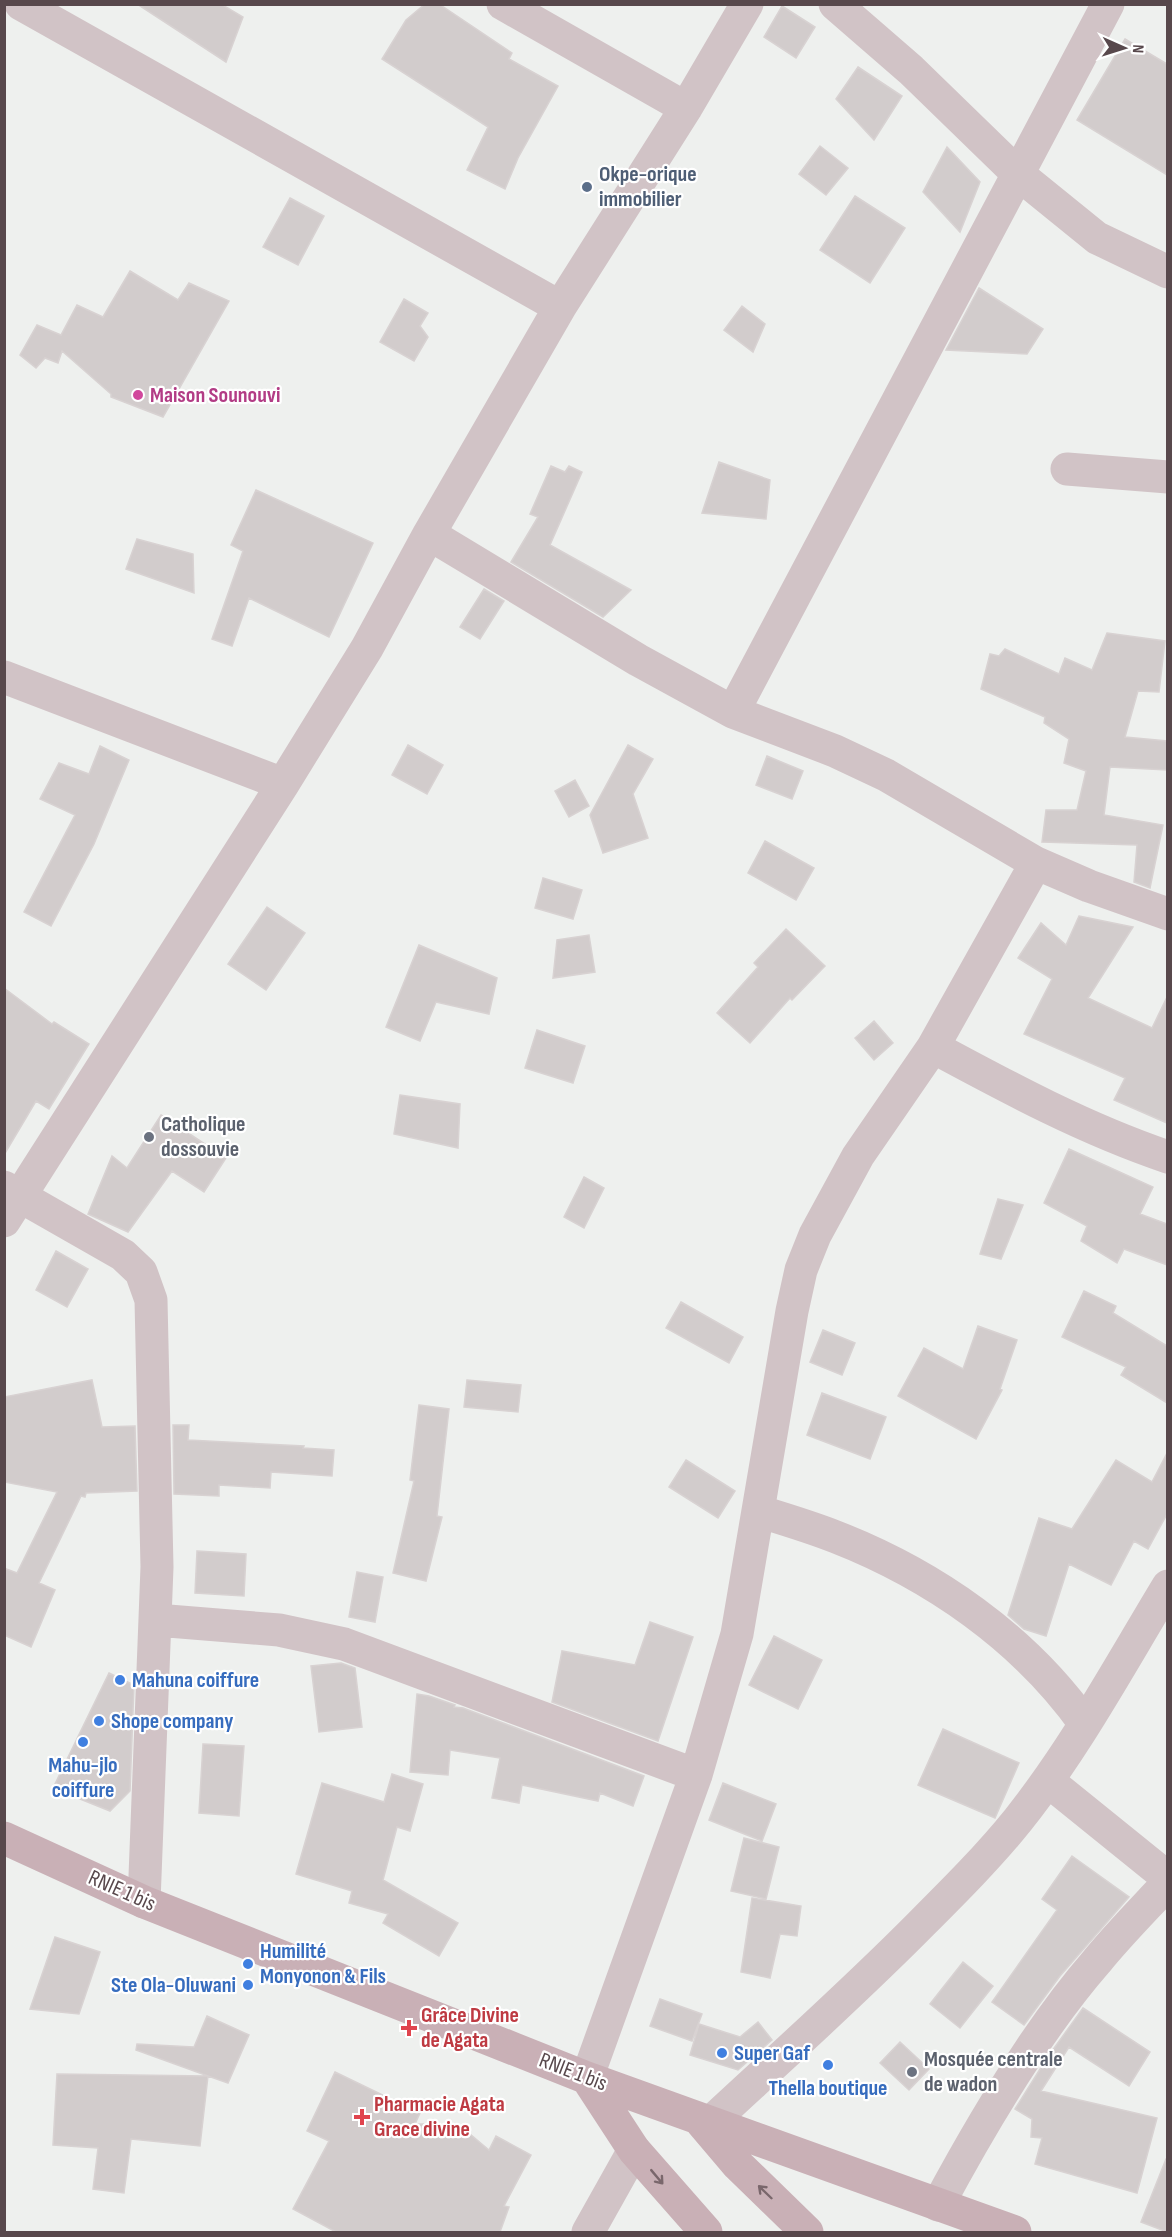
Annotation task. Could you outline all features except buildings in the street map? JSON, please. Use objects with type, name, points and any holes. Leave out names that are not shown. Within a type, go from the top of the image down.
[{"type":"main road","name":"RNIE 1 bis","points":[[4,1838],[144,1902],[587,2078],[1016,2232]]},
{"type":"main road","points":[[587,2078],[634,2150],[706,2232]]},
{"type":"main road","points":[[704,2121],[738,2165],[807,2232]]},
{"type":"street","points":[[21,4],[560,307]]},
{"type":"street","points":[[503,4],[686,108]]},
{"type":"street","points":[[144,1902],[156,1620],[152,1299],[141,1272],[123,1255],[10,1201],[283,784],[367,648],[429,534],[560,307],[686,108],[747,4]]},
{"type":"street","points":[[835,4],[911,70],[1018,174],[1097,238],[1167,272]]},
{"type":"street","points":[[733,712],[1108,4]]},
{"type":"street","points":[[1067,469],[1167,477]]},
{"type":"street","points":[[429,534],[638,660],[733,712],[835,751],[886,775],[1036,863],[1089,886],[1167,914]]},
{"type":"street","points":[[4,677],[283,784]]},
{"type":"street","points":[[587,2078],[696,1775],[736,1634],[801,1270],[815,1235],[858,1156],[933,1047],[1036,863]]},
{"type":"street","points":[[933,1047],[1029,1098],[1167,1157]]},
{"type":"street","points":[[758,1511],[836,1536],[930,1582],[979,1616],[1017,1650],[1071,1704],[1085,1724]]},
{"type":"street","points":[[704,2121],[887,1958],[954,1891],[1016,1822],[1048,1781],[1085,1724],[1167,1586]]},
{"type":"street","points":[[156,1620],[279,1630],[344,1644],[696,1775]]},
{"type":"street","points":[[1048,1781],[1167,1878]]},
{"type":"street","points":[[938,2205],[990,2112],[1051,2020],[1096,1961],[1167,1883]]},
{"type":"street","points":[[588,2232],[634,2150]]},
{"type":"place","name":"Okpe-orique immobilier","points":[[587,187]]},
{"type":"place","name":"Maison Sounouvi","points":[[138,395]]},
{"type":"place","name":"Catholique dossouvie","points":[[149,1137]]},
{"type":"place","name":"Mahuna coiffure","points":[[120,1680]]},
{"type":"place","name":"Shope company","points":[[99,1721]]},
{"type":"place","name":"Mahu-jlo coiffure","points":[[83,1742]]},
{"type":"place","name":"Humilité Monyonon & Fils","points":[[248,1964]]},
{"type":"place","name":"Ste Ola-Oluwani","points":[[248,1985]]},
{"type":"place","name":"Grâce Divine de Agata","points":[[409,2028]]},
{"type":"place","name":"Super Gaf","points":[[722,2053]]},
{"type":"place","name":"Thella boutique","points":[[828,2065]]},
{"type":"place","name":"Mosquée centrale de wadon","points":[[912,2072]]},
{"type":"place","name":"Pharmacie Agata Grace divine","points":[[362,2117]]}]
